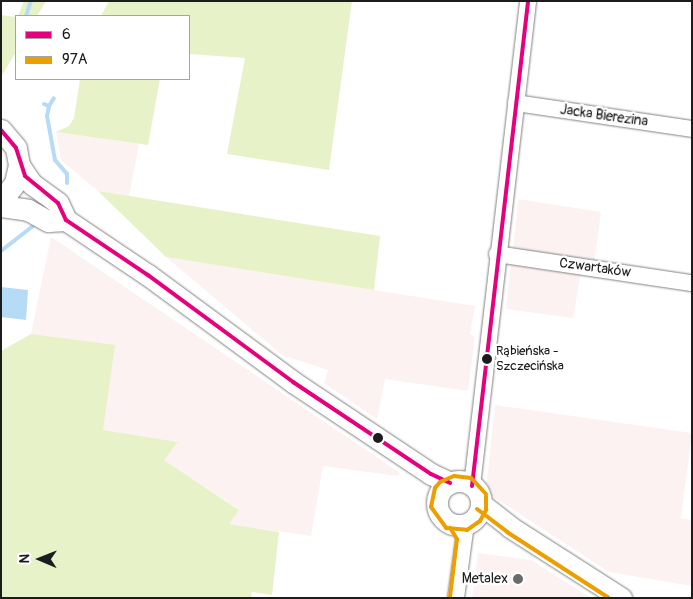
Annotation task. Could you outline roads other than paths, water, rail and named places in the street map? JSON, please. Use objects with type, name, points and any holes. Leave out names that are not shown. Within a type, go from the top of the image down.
[{"type":"main road","points":[[1,130],[16,148],[19,165],[15,183],[1,201]]},
{"type":"main road","points":[[19,165],[32,184],[61,206],[66,220],[148,275],[460,502],[500,520],[621,598]]},
{"type":"main road","points":[[1,206],[28,210],[48,221],[66,220]]},
{"type":"street","points":[[456,598],[460,502],[473,458],[528,1]]},
{"type":"street","name":"Jacka Bierezina","points":[[516,103],[692,129]]},
{"type":"street","name":"Czwartaków","points":[[498,254],[692,282]]},
{"type":"water","points":[[1,287],[28,290],[26,320],[1,317]]},
{"type":"waterway","points":[[26,15],[31,1]]},
{"type":"waterway","points":[[49,106],[54,98]]},
{"type":"waterway","points":[[44,104],[49,106],[47,116],[55,160],[67,174],[67,183]]},
{"type":"waterway","points":[[1,251],[33,226]]},
{"type":"place","name":"Rąbieńska - Szczecińska","points":[[487,359]]},
{"type":"place","name":"Metalex","points":[[518,579]]}]
